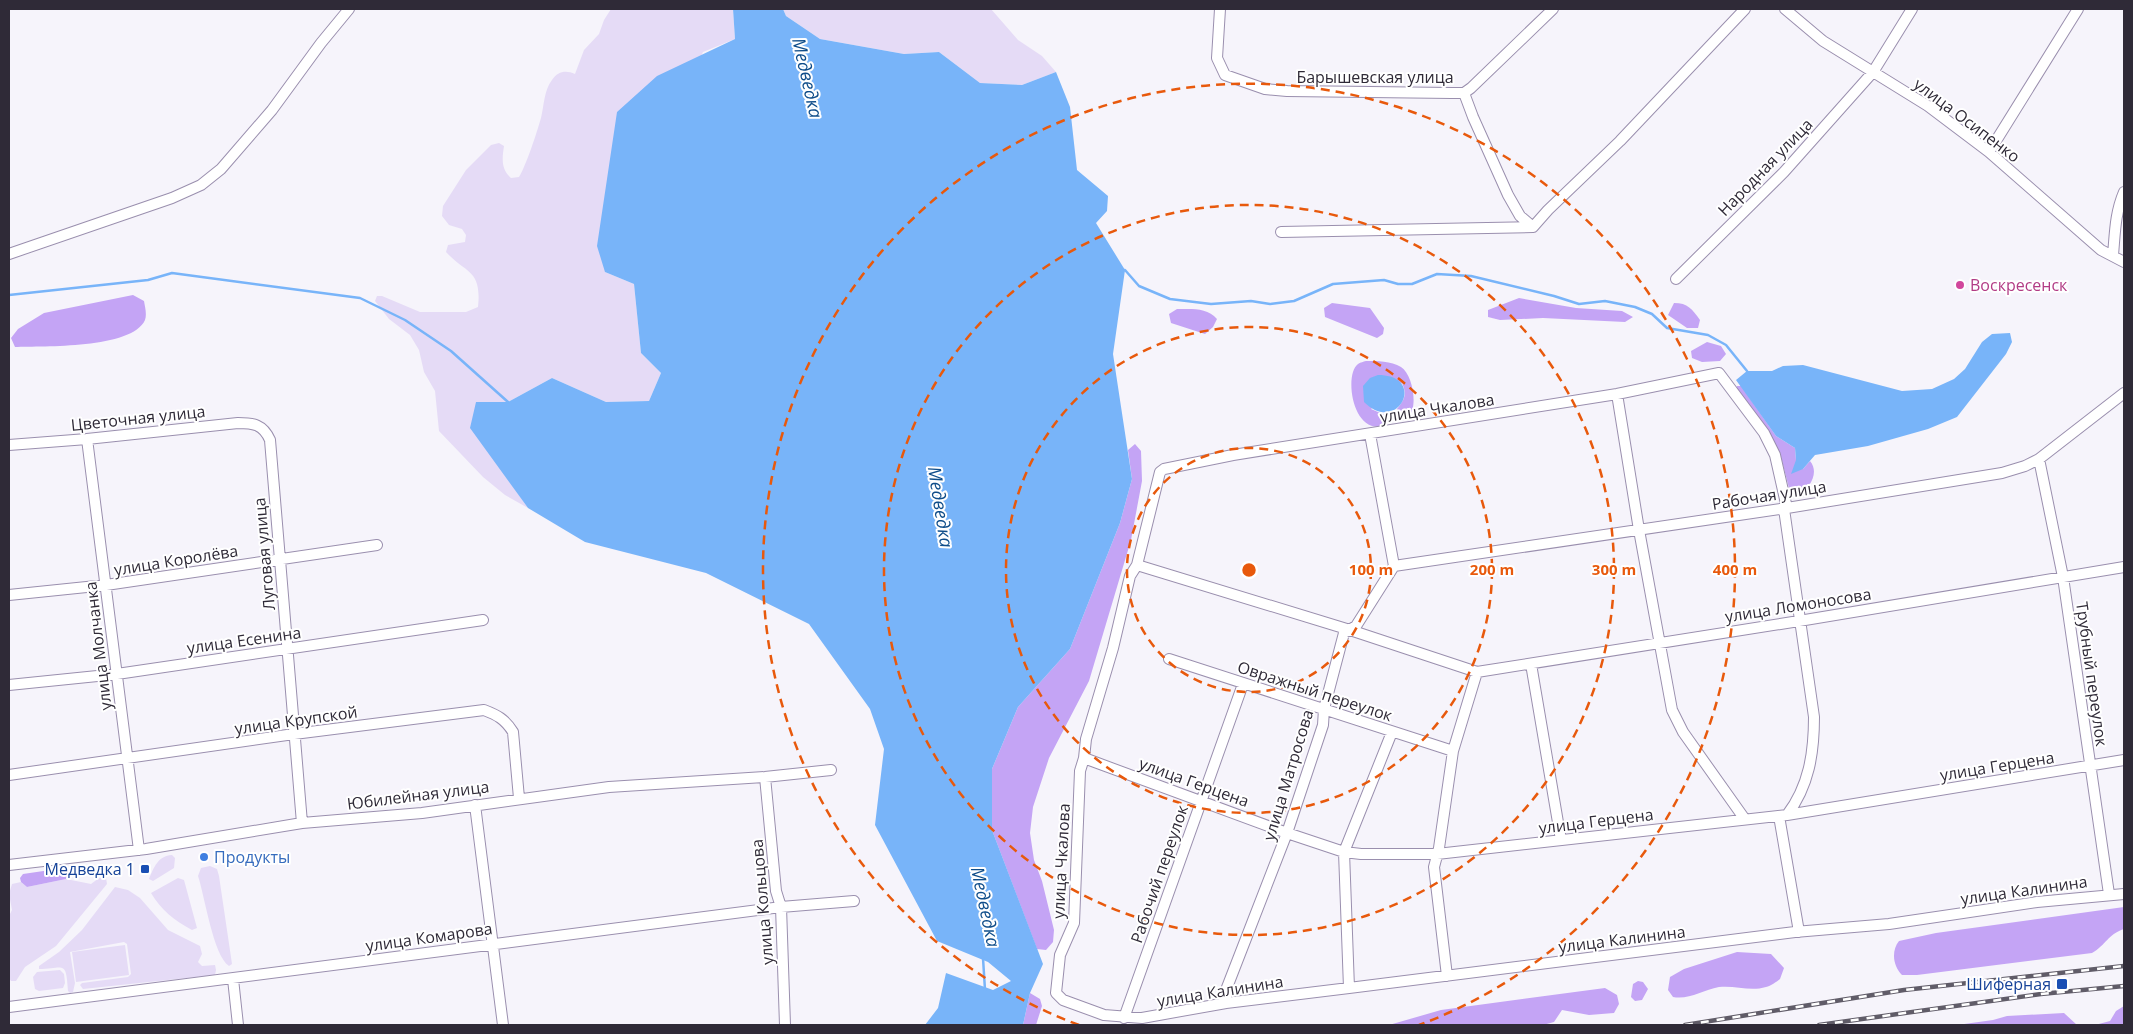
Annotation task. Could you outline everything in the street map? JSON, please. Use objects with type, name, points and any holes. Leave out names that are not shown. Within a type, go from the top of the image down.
[{"type":"street","points":[[9,254],[172,198],[201,185],[221,169],[272,110],[321,43],[349,9]]},
{"type":"street","name":"Барышевская улица","points":[[1220,9],[1217,58],[1225,74],[1265,88],[1287,91],[1464,93],[1553,9]]},
{"type":"street","points":[[1282,232],[1533,227],[1548,210],[1620,141],[1745,9]]},
{"type":"street","name":"улица Осипенко","points":[[1785,9],[1823,41],[1928,106],[1989,152],[2101,250],[2124,262]]},
{"type":"street","name":"Народная улица","points":[[1676,279],[1784,172],[1873,72],[1912,9]]},
{"type":"street","points":[[1989,152],[2078,9]]},
{"type":"street","points":[[1464,93],[1508,195],[1520,216],[1533,227]]},
{"type":"street","points":[[2113,255],[2115,222],[2118,206],[2124,192]]},
{"type":"street","name":"улица Чкалова","points":[[1056,993],[1060,955],[1074,923],[1080,771],[1084,758],[1086,739],[1113,648],[1130,576],[1137,565],[1160,472],[1233,455],[1617,394],[1719,373],[1764,434],[1775,454],[1785,508]]},
{"type":"street","name":"Рабочая улица","points":[[1394,566],[1785,508],[2002,473],[2025,466],[2038,459],[2124,393]]},
{"type":"street","points":[[1617,394],[1659,642],[1676,720],[1744,818]]},
{"type":"street","name":"Цветочная улица","points":[[9,445],[238,423],[254,423],[263,428],[267,433]]},
{"type":"street","name":"Луговая улица","points":[[267,433],[270,440],[286,650],[302,823]]},
{"type":"street","points":[[1370,434],[1394,566]]},
{"type":"street","name":"улица Молчанка","points":[[87,439],[139,850]]},
{"type":"street","name":"Трубный переулок","points":[[2038,459],[2063,576],[2109,894]]},
{"type":"street","points":[[1785,508],[1799,621],[1814,718],[1814,738],[1806,780],[1796,803],[1783,815],[1799,932]]},
{"type":"street","name":"улица Королёва","points":[[9,595],[106,586],[377,545]]},
{"type":"street","points":[[1137,565],[1350,630],[1477,672],[1453,751],[1434,867],[1447,976]]},
{"type":"street","name":"улица Матросова","points":[[1226,1003],[1226,990],[1287,833],[1323,724],[1324,709],[1344,633],[1356,626],[1394,566]]},
{"type":"street","name":"улица Ломоносова","points":[[1477,672],[2124,567]]},
{"type":"street","name":"улица Есенина","points":[[9,685],[117,674],[483,620]]},
{"type":"street","name":"Овражный переулок","points":[[1169,659],[1453,751]]},
{"type":"street","points":[[1531,664],[1561,840]]},
{"type":"street","name":"Рабочий переулок","points":[[1124,1018],[1243,684]]},
{"type":"street","name":"улица Крупской","points":[[9,775],[294,734],[484,710],[499,716],[507,722],[513,732],[519,798]]},
{"type":"street","points":[[1349,988],[1344,852],[1392,732]]},
{"type":"street","name":"улица Герцена","points":[[1084,758],[1287,833],[1344,852],[1437,854],[1783,815],[2124,760]]},
{"type":"street","name":"Юбилейная улица","points":[[9,865],[139,850],[302,823],[422,813],[608,787],[766,777],[831,770]]},
{"type":"street","name":"улица Кольцова","points":[[766,777],[776,891],[781,907],[785,1025]]},
{"type":"street","points":[[475,805],[503,1025]]},
{"type":"street","name":"улица Калинина","points":[[1056,993],[1063,1000],[1104,1015],[1142,1018],[1226,1003],[1799,932],[1889,924],[2037,902],[2124,894]]},
{"type":"street","name":"улица Комарова","points":[[9,1008],[492,943],[781,907],[854,901]]},
{"type":"street","points":[[233,978],[238,1025]]},
{"type":"shaded area","points":[[611,9],[733,9],[735,39],[703,52],[605,272],[634,284],[641,353],[661,373],[649,401],[606,402],[552,378],[508,402],[504,474],[528,508],[505,495],[483,477],[439,431],[435,391],[424,372],[419,350],[410,335],[389,319],[375,301],[377,296],[382,296],[420,312],[466,312],[478,307],[478,285],[475,279],[471,273],[446,252],[448,245],[465,242],[466,235],[462,229],[449,225],[442,216],[443,206],[466,170],[491,145],[499,143],[504,146],[503,159],[505,171],[511,178],[519,177],[537,132],[549,84],[560,73],[568,72],[575,74],[584,50],[599,34],[604,20]]},
{"type":"shaded area","points":[[783,9],[991,9],[1018,40],[1042,56],[1056,72],[1022,85],[980,83],[939,52],[904,54],[820,39],[786,16]]},
{"type":"shaded area","points":[[133,295],[144,301],[146,318],[137,329],[123,336],[86,344],[15,347],[11,338],[18,329],[44,313]]},
{"type":"shaded area","points":[[1519,298],[1576,308],[1622,311],[1633,317],[1625,322],[1543,318],[1500,320],[1488,317],[1488,310]]},
{"type":"shaded area","points":[[1332,303],[1370,308],[1384,328],[1383,334],[1377,338],[1325,317],[1324,308]]},
{"type":"shaded area","points":[[1674,303],[1686,305],[1692,310],[1700,320],[1698,328],[1687,328],[1668,315]]},
{"type":"shaded area","points":[[1177,309],[1193,309],[1208,312],[1217,319],[1213,327],[1205,334],[1171,323],[1169,314]]},
{"type":"shaded area","points":[[1707,342],[1721,346],[1726,354],[1720,361],[1702,362],[1692,358],[1691,351]]},
{"type":"shaded area","points":[[1366,361],[1393,364],[1405,371],[1411,383],[1414,398],[1412,412],[1409,417],[1399,415],[1397,409],[1404,396],[1402,383],[1371,409],[1385,415],[1383,426],[1372,426],[1364,421],[1358,413],[1354,402],[1352,379],[1358,364]]},
{"type":"shaded area","points":[[1737,386],[1741,386],[1776,436],[1795,448],[1796,460],[1803,469],[1810,461],[1813,466],[1814,475],[1812,480],[1800,496],[1794,496],[1790,492],[1781,457],[1774,442],[1736,391]]},
{"type":"shaded area","points":[[1135,444],[1141,451],[1142,481],[1131,540],[1089,681],[1049,758],[1033,807],[1030,833],[1034,860],[1042,881],[1054,930],[1053,942],[1046,950],[1037,949],[992,830],[992,769],[1018,707],[1070,649],[1120,523],[1132,479],[1128,450]]},
{"type":"shaded area","points":[[172,855],[175,858],[174,868],[153,881],[149,879],[160,860],[163,857]]},
{"type":"shaded area","points":[[210,866],[217,869],[219,876],[232,964],[229,966],[223,960],[218,950],[198,876],[201,868]]},
{"type":"shaded area","points":[[64,868],[68,873],[66,879],[27,887],[21,882],[20,878],[23,874]]},
{"type":"shaded area","points":[[99,878],[106,878],[107,884],[56,946],[25,967],[16,981],[11,981],[9,978],[9,916],[12,910],[9,894],[12,884],[21,882],[27,887],[66,879],[91,884]]},
{"type":"shaded area","points":[[178,878],[184,880],[197,928],[192,930],[168,914],[151,893]]},
{"type":"shaded area","points":[[115,887],[128,890],[140,898],[168,930],[200,946],[202,954],[198,962],[202,966],[215,965],[215,975],[83,989],[80,985],[82,983],[128,977],[131,974],[127,944],[124,942],[70,952],[75,983],[73,992],[70,993],[68,991],[65,970],[62,968],[39,969],[39,966],[59,952],[82,930]]},
{"type":"shaded area","points":[[2124,907],[2124,929],[2114,934],[2092,953],[1917,975],[1902,975],[1895,963],[1894,954],[1899,941],[1936,933]]},
{"type":"shaded area","points":[[125,945],[129,975],[76,982],[72,952]]},
{"type":"shaded area","points":[[1737,952],[1771,954],[1784,968],[1780,979],[1770,986],[1760,988],[1719,987],[1679,998],[1673,997],[1668,990],[1670,977],[1684,969]]},
{"type":"shaded area","points":[[60,970],[64,974],[65,983],[63,988],[39,991],[35,989],[33,977],[37,972]]},
{"type":"shaded area","points":[[1638,981],[1643,982],[1648,989],[1642,1000],[1635,1001],[1631,997],[1633,984]]},
{"type":"shaded area","points":[[1605,988],[1617,995],[1619,1004],[1614,1013],[1589,1015],[1562,1010],[1554,1022],[1543,1025],[1389,1025],[1441,1010]]},
{"type":"shaded area","points":[[1030,993],[1040,999],[1042,1006],[1036,1025],[1023,1025]]},
{"type":"shaded area","points":[[2124,1006],[2124,1025],[2095,1025],[2110,1021],[2116,1011]]},
{"type":"shaded area","points":[[2064,1013],[2077,1025],[1957,1025],[2007,1016]]},
{"type":"water","points":[[733,9],[783,9],[786,16],[820,39],[904,54],[939,52],[980,83],[1022,85],[1056,72],[1070,107],[1077,170],[1108,196],[1107,211],[1096,223],[1125,270],[1113,354],[1132,479],[1120,523],[1070,649],[1018,707],[992,769],[992,830],[1043,964],[1030,993],[1023,1025],[925,1025],[938,1008],[946,973],[993,990],[1011,981],[988,962],[937,941],[875,825],[884,749],[870,709],[809,624],[706,573],[585,542],[528,508],[470,428],[476,402],[508,402],[552,378],[606,402],[649,401],[661,373],[641,353],[634,284],[605,272],[597,246],[617,112],[657,76],[735,39]]},
{"type":"water","points":[[2010,333],[2012,342],[2006,354],[1957,417],[1928,429],[1868,446],[1815,455],[1803,469],[1791,474],[1796,460],[1795,448],[1776,436],[1736,380],[1747,371],[1772,371],[1783,366],[1803,365],[1902,391],[1932,389],[1954,379],[1965,369],[1982,342],[1992,334]]},
{"type":"water","points":[[1378,375],[1393,378],[1402,384],[1405,393],[1403,401],[1397,408],[1388,412],[1376,411],[1364,402],[1363,386],[1370,378]]},
{"type":"waterway","points":[[1122,271],[1125,270],[1139,286],[1170,299],[1211,304],[1251,301],[1270,304],[1294,301],[1333,284],[1384,280],[1398,284],[1412,284],[1437,274],[1471,276],[1579,304],[1605,301],[1635,307],[1652,314],[1667,328],[1708,335],[1726,345],[1747,371]]},
{"type":"waterway","points":[[9,295],[148,280],[172,273],[360,298],[405,320],[451,351],[508,402]]},
{"type":"waterway","name":"Медведка","points":[[983,958],[985,990]]},
{"type":"railway","points":[[1685,1025],[1904,990],[2124,966]]},
{"type":"railway","points":[[1819,1025],[2041,994],[2124,986]]},
{"type":"place","name":"Воскресенск","points":[[1960,285]]},
{"type":"place","name":"Продукты","points":[[204,857]]},
{"type":"place","name":"Медведка 1","points":[[145,869]]},
{"type":"place","name":"Шиферная","points":[[2062,984]]}]
